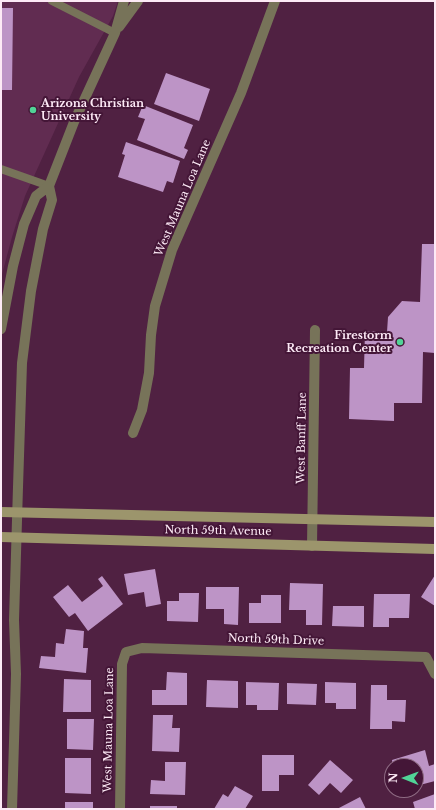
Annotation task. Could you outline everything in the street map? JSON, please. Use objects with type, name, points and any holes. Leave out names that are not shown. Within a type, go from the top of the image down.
[{"type":"main road","name":"North 59th Avenue","points":[[1,512],[435,522]]},
{"type":"main road","name":"North 59th Avenue","points":[[1,537],[435,549]]},
{"type":"street","points":[[1,329],[11,274],[24,224],[36,196],[49,186],[74,122],[115,33],[124,1]]},
{"type":"street","points":[[115,33],[138,1]]},
{"type":"street","name":"West Mauna Loa Lane","points":[[133,433],[142,410],[149,373],[151,335],[155,306],[172,250],[241,92],[275,1]]},
{"type":"street","points":[[12,809],[16,674],[14,620],[16,538],[25,331],[35,266],[52,200],[49,186]]},
{"type":"street","name":"West Banff Lane","points":[[312,546],[315,330]]},
{"type":"street","name":"North 59th Drive","points":[[126,652],[142,648],[426,657],[435,674]]},
{"type":"street","name":"West Mauna Loa Lane","points":[[120,809],[122,664],[126,652]]},
{"type":"lane","points":[[52,1],[115,33]]},
{"type":"lane","points":[[1,169],[49,186]]},
{"type":"shaded area","name":"Arizona Christian University","points":[[1,1],[118,1],[113,16],[79,77],[25,196],[1,278]]},
{"type":"building","points":[[1,8],[13,8],[12,90],[1,90]]},
{"type":"building","points":[[166,73],[210,89],[199,121],[154,104]]},
{"type":"building","points":[[143,105],[193,125],[184,148],[188,150],[184,159],[137,140],[145,119],[138,117]]},
{"type":"building","points":[[126,142],[180,161],[173,183],[167,181],[163,192],[118,177],[125,155],[122,154]]},
{"type":"building","name":"Firestorm Recreation Center","points":[[422,244],[435,244],[435,353],[423,352],[422,403],[394,403],[394,421],[349,419],[350,368],[364,368],[365,331],[387,332],[388,317],[402,301],[420,302]]},
{"type":"building","points":[[155,569],[161,604],[146,607],[144,592],[128,595],[124,574]]},
{"type":"building","points":[[435,575],[435,606],[421,597]]},
{"type":"building","points":[[102,576],[123,604],[88,631],[75,613],[69,617],[53,597],[68,585],[82,602],[103,586],[98,579]]},
{"type":"building","points":[[290,583],[323,584],[322,625],[306,625],[306,610],[289,610]]},
{"type":"building","points":[[206,587],[239,587],[238,625],[224,624],[224,609],[206,609]]},
{"type":"building","points":[[179,593],[199,593],[198,622],[167,621],[167,601],[179,601]]},
{"type":"building","points":[[374,594],[410,594],[409,618],[389,618],[389,627],[373,627]]},
{"type":"building","points":[[261,595],[281,595],[281,623],[249,623],[249,603],[261,603]]},
{"type":"building","points":[[333,606],[364,606],[364,627],[332,626]]},
{"type":"building","points":[[66,629],[84,631],[83,648],[88,648],[86,673],[39,668],[41,656],[55,657],[56,643],[64,644]]},
{"type":"building","points":[[167,672],[187,673],[187,705],[152,705],[152,690],[166,690]]},
{"type":"building","points":[[64,679],[91,680],[91,712],[63,712]]},
{"type":"building","points":[[207,680],[238,681],[238,708],[206,707]]},
{"type":"building","points":[[246,682],[279,683],[278,710],[257,710],[257,705],[246,705]]},
{"type":"building","points":[[325,682],[356,683],[356,709],[336,709],[336,703],[325,703]]},
{"type":"building","points":[[287,683],[317,684],[316,705],[287,704]]},
{"type":"building","points":[[371,685],[387,685],[387,700],[406,700],[405,722],[392,721],[392,729],[370,729]]},
{"type":"building","points":[[153,715],[173,715],[172,728],[180,728],[179,752],[152,751]]},
{"type":"building","points":[[67,719],[94,719],[93,750],[67,749]]},
{"type":"building","points":[[425,750],[429,766],[435,764],[435,781],[424,784],[424,758],[399,758]]},
{"type":"building","points":[[262,755],[294,755],[294,775],[279,775],[279,791],[262,791]]},
{"type":"building","points":[[65,758],[91,758],[91,794],[65,793]]},
{"type":"building","points":[[330,760],[353,780],[341,793],[330,783],[319,795],[308,785]]},
{"type":"building","points":[[165,762],[186,762],[185,795],[150,794],[151,780],[165,781]]},
{"type":"building","points":[[235,786],[253,796],[245,809],[214,809],[223,794],[228,797]]},
{"type":"building","points":[[435,794],[435,809],[415,809],[413,802]]},
{"type":"building","points":[[360,797],[366,809],[337,809]]},
{"type":"building","points":[[65,802],[93,802],[93,809],[65,809]]},
{"type":"building","points":[[150,806],[177,806],[177,809],[150,809]]},
{"type":"place","name":"Arizona Christian University","points":[[33,110]]},
{"type":"place","name":"Firestorm Recreation Center","points":[[400,342]]}]
